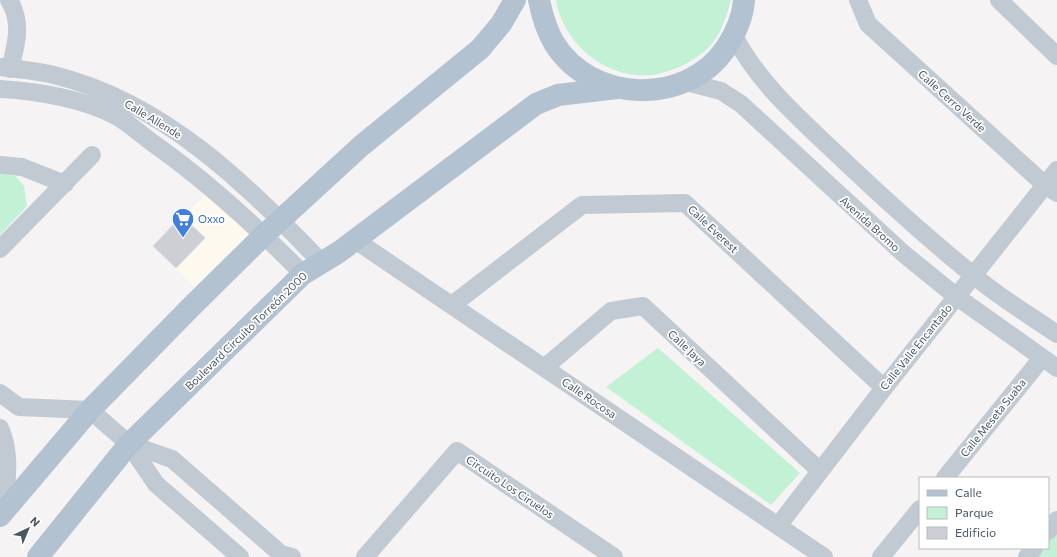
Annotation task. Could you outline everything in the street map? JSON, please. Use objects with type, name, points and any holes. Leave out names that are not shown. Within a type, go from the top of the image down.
[{"type":"main road","points":[[2,514],[90,410],[264,234],[361,146],[480,48],[501,24],[515,0]]},
{"type":"main road","points":[[539,0],[543,19],[554,43],[571,63],[592,79],[617,88],[648,90],[664,89],[686,82],[705,70],[716,60],[734,36],[744,9],[744,0]]},
{"type":"main road","name":"Boulevard Circuito Torreón 2000","points":[[38,557],[130,444],[303,274],[355,240],[536,104],[558,95],[617,88]]},
{"type":"street","points":[[5,68],[18,27],[16,17],[9,0]]},
{"type":"street","name":"Calle Cerro Verde","points":[[858,0],[868,24],[1051,189]]},
{"type":"street","points":[[999,0],[1056,54]]},
{"type":"street","points":[[734,36],[746,60],[762,80],[805,124],[886,201],[974,276],[1057,334]]},
{"type":"street","name":"Calle Allende","points":[[5,68],[53,75],[80,83],[113,96],[156,118],[201,148],[248,188],[281,219],[322,262]]},
{"type":"street","name":"Avenida Bromo","points":[[686,82],[721,91],[741,104],[904,254],[957,297],[1057,368]]},
{"type":"street","name":"Calle Allende","points":[[0,89],[31,91],[53,96],[83,104],[117,117],[195,174],[264,234],[303,274]]},
{"type":"street","points":[[0,249],[92,156]]},
{"type":"street","points":[[0,165],[22,166],[65,184]]},
{"type":"street","name":"Calle Valle Encantado","points":[[778,526],[884,388],[974,276],[1051,189],[1057,170]]},
{"type":"street","name":"Calle Everest","points":[[452,305],[582,205],[685,203],[884,388]]},
{"type":"street","name":"Calle Rocosa","points":[[355,240],[824,557]]},
{"type":"street","name":"Calle Jaya","points":[[544,368],[611,311],[643,306],[820,471]]},
{"type":"street","name":"Calle Meseta Suaba","points":[[946,477],[1042,358]]},
{"type":"street","points":[[0,393],[19,407],[90,410],[130,444],[156,484],[240,557]]},
{"type":"street","points":[[2,514],[8,465],[6,447],[0,428],[19,407]]},
{"type":"street","points":[[130,444],[172,459],[284,556]]},
{"type":"street","name":"Circuito Los Ciruelos","points":[[367,556],[457,451],[614,557]]},
{"type":"street","points":[[881,557],[919,510]]},
{"type":"street","points":[[1049,530],[1057,520]]},
{"type":"street","points":[[1027,557],[1033,549]]},
{"type":"shaded area","points":[[205,195],[251,236],[197,290],[153,246]]},
{"type":"green space","points":[[556,0],[731,0],[725,21],[715,40],[705,51],[687,63],[667,72],[652,75],[635,75],[619,72],[590,56],[568,31],[560,16]]},
{"type":"green space","points":[[0,174],[15,176],[24,186],[27,206],[0,235]]},
{"type":"green space","points":[[658,348],[800,473],[771,505],[606,387]]},
{"type":"green space","points":[[1057,528],[1057,557],[1033,557],[1040,549],[1049,549],[1049,538]]},
{"type":"building","points":[[182,216],[205,238],[176,268],[153,246]]},
{"type":"place","name":"Oxxo","points":[[183,238]]}]
